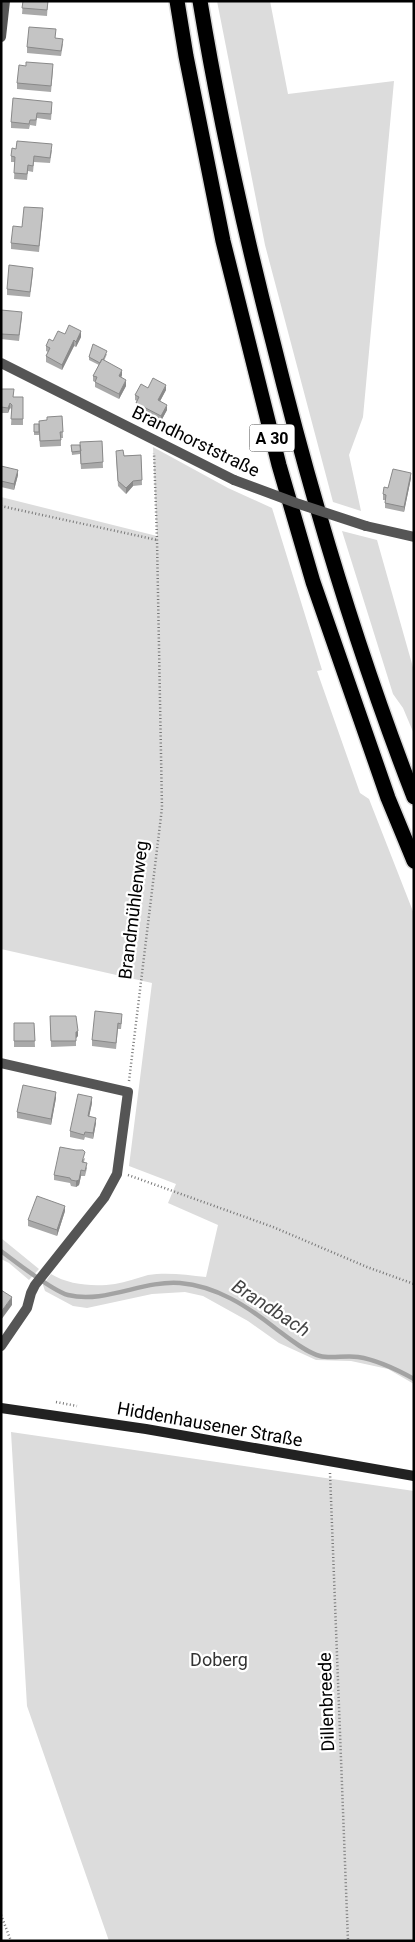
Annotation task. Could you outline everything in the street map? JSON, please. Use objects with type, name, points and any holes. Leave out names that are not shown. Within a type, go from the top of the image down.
[{"type":"highway","name":"A 30","points":[[176,1],[224,240],[279,465],[313,582],[388,798],[414,861]]},
{"type":"highway","name":"A 30","points":[[200,1],[246,236],[300,451],[339,582],[393,743],[414,797]]},
{"type":"street","points":[[1,37],[5,1]]},
{"type":"street","name":"Brandhorststraße","points":[[1,363],[234,480],[366,526],[414,537]]},
{"type":"street","points":[[1,1063],[128,1092],[117,1174],[104,1198],[30,1293],[27,1308],[1,1346]]},
{"type":"street","name":"Hiddenhausener Straße","points":[[1,1408],[146,1429],[414,1476]]},
{"type":"path","name":"Brandmühlenweg","points":[[128,1092],[162,808],[157,540],[153,439]]},
{"type":"path","points":[[1,506],[157,540]]},
{"type":"path","points":[[118,1170],[133,1178],[273,1227],[349,1260],[414,1284]]},
{"type":"path","name":"Dillenbreede","points":[[330,1461],[348,1941]]},
{"type":"path","points":[[1,1915],[10,1941]]},
{"type":"green space","points":[[217,1],[270,1],[288,94],[394,81],[363,417],[349,455],[361,511],[333,502],[265,245]]},
{"type":"green space","points":[[153,447],[228,488],[272,508],[322,670],[317,671],[360,793],[369,799],[414,914],[414,1384],[388,1369],[351,1361],[316,1360],[279,1343],[248,1321],[203,1296],[185,1292],[152,1294],[87,1308],[73,1306],[45,1291],[43,1285],[51,1274],[74,1283],[99,1285],[115,1284],[155,1274],[206,1277],[218,1225],[168,1203],[176,1184],[129,1166],[152,983],[1,949],[1,497],[157,536]]},
{"type":"green space","points":[[342,531],[377,540],[414,671],[414,734],[403,708],[393,694]]},
{"type":"green space","points":[[1,1238],[39,1269],[29,1280],[9,1263],[1,1259]]},
{"type":"green space","name":"Doberg","points":[[11,1432],[414,1491],[414,1941],[109,1941],[27,1706]]},
{"type":"building","points":[[23,1],[48,1],[47,10],[22,8]]},
{"type":"building","points":[[29,27],[56,29],[55,38],[63,39],[61,51],[27,47]]},
{"type":"building","points":[[26,62],[53,64],[51,86],[17,83],[19,65],[26,66]]},
{"type":"building","points":[[13,98],[52,102],[51,114],[37,113],[36,120],[30,120],[29,124],[11,122]]},
{"type":"building","points":[[17,141],[52,144],[50,158],[34,156],[33,166],[28,165],[27,174],[14,173],[15,157],[11,156],[12,148],[16,149]]},
{"type":"building","points":[[24,207],[43,208],[39,246],[11,243],[13,226],[22,227]]},
{"type":"building","points":[[9,265],[33,268],[30,292],[7,289]]},
{"type":"building","points":[[1,310],[22,312],[19,335],[1,334]]},
{"type":"building","points":[[69,325],[81,331],[76,342],[74,340],[62,365],[46,356],[50,348],[46,346],[49,339],[53,341],[58,331],[65,334]]},
{"type":"building","points":[[93,344],[107,351],[100,363],[89,357]]},
{"type":"building","points":[[102,359],[122,370],[119,376],[126,380],[119,394],[95,382],[97,377],[93,376]]},
{"type":"building","points":[[153,378],[166,385],[158,400],[167,405],[161,416],[136,403],[139,397],[135,395],[141,384],[148,388]]},
{"type":"building","points":[[1,389],[14,389],[13,397],[23,397],[23,419],[11,419],[12,405],[10,403],[8,408],[1,407]]},
{"type":"building","points":[[62,416],[63,432],[60,432],[61,440],[40,441],[39,421],[47,420],[47,417]]},
{"type":"building","points":[[34,424],[39,424],[39,432],[34,432]]},
{"type":"building","points":[[102,441],[103,462],[81,464],[80,442]]},
{"type":"building","points":[[71,445],[80,445],[81,451],[72,452]]},
{"type":"building","points":[[123,450],[124,456],[141,455],[142,480],[133,481],[126,488],[118,481],[116,451]]},
{"type":"building","points":[[1,466],[18,470],[14,484],[1,481]]},
{"type":"building","points":[[393,469],[411,473],[404,507],[385,503],[384,487],[388,488]]},
{"type":"building","points":[[95,1011],[122,1014],[121,1024],[118,1023],[116,1043],[92,1040]]},
{"type":"building","points":[[50,1016],[76,1016],[78,1031],[76,1032],[76,1041],[51,1041]]},
{"type":"building","points":[[14,1023],[34,1023],[35,1041],[14,1041]]},
{"type":"building","points":[[23,1085],[56,1092],[51,1119],[17,1112]]},
{"type":"building","points":[[78,1094],[92,1097],[88,1116],[96,1118],[93,1133],[85,1132],[84,1135],[70,1131]]},
{"type":"building","points":[[60,1147],[83,1150],[85,1152],[82,1162],[87,1163],[85,1171],[81,1170],[79,1180],[71,1180],[70,1178],[54,1175]]},
{"type":"building","points":[[37,1196],[65,1206],[57,1230],[28,1220]]},
{"type":"building","points":[[1,1290],[12,1297],[1,1312]]},
{"type":"waterway","name":"Brandbach","points":[[1,1251],[44,1282],[68,1295],[96,1296],[166,1283],[180,1283],[206,1288],[242,1305],[296,1344],[314,1354],[324,1357],[365,1358],[387,1365],[414,1379]]}]
